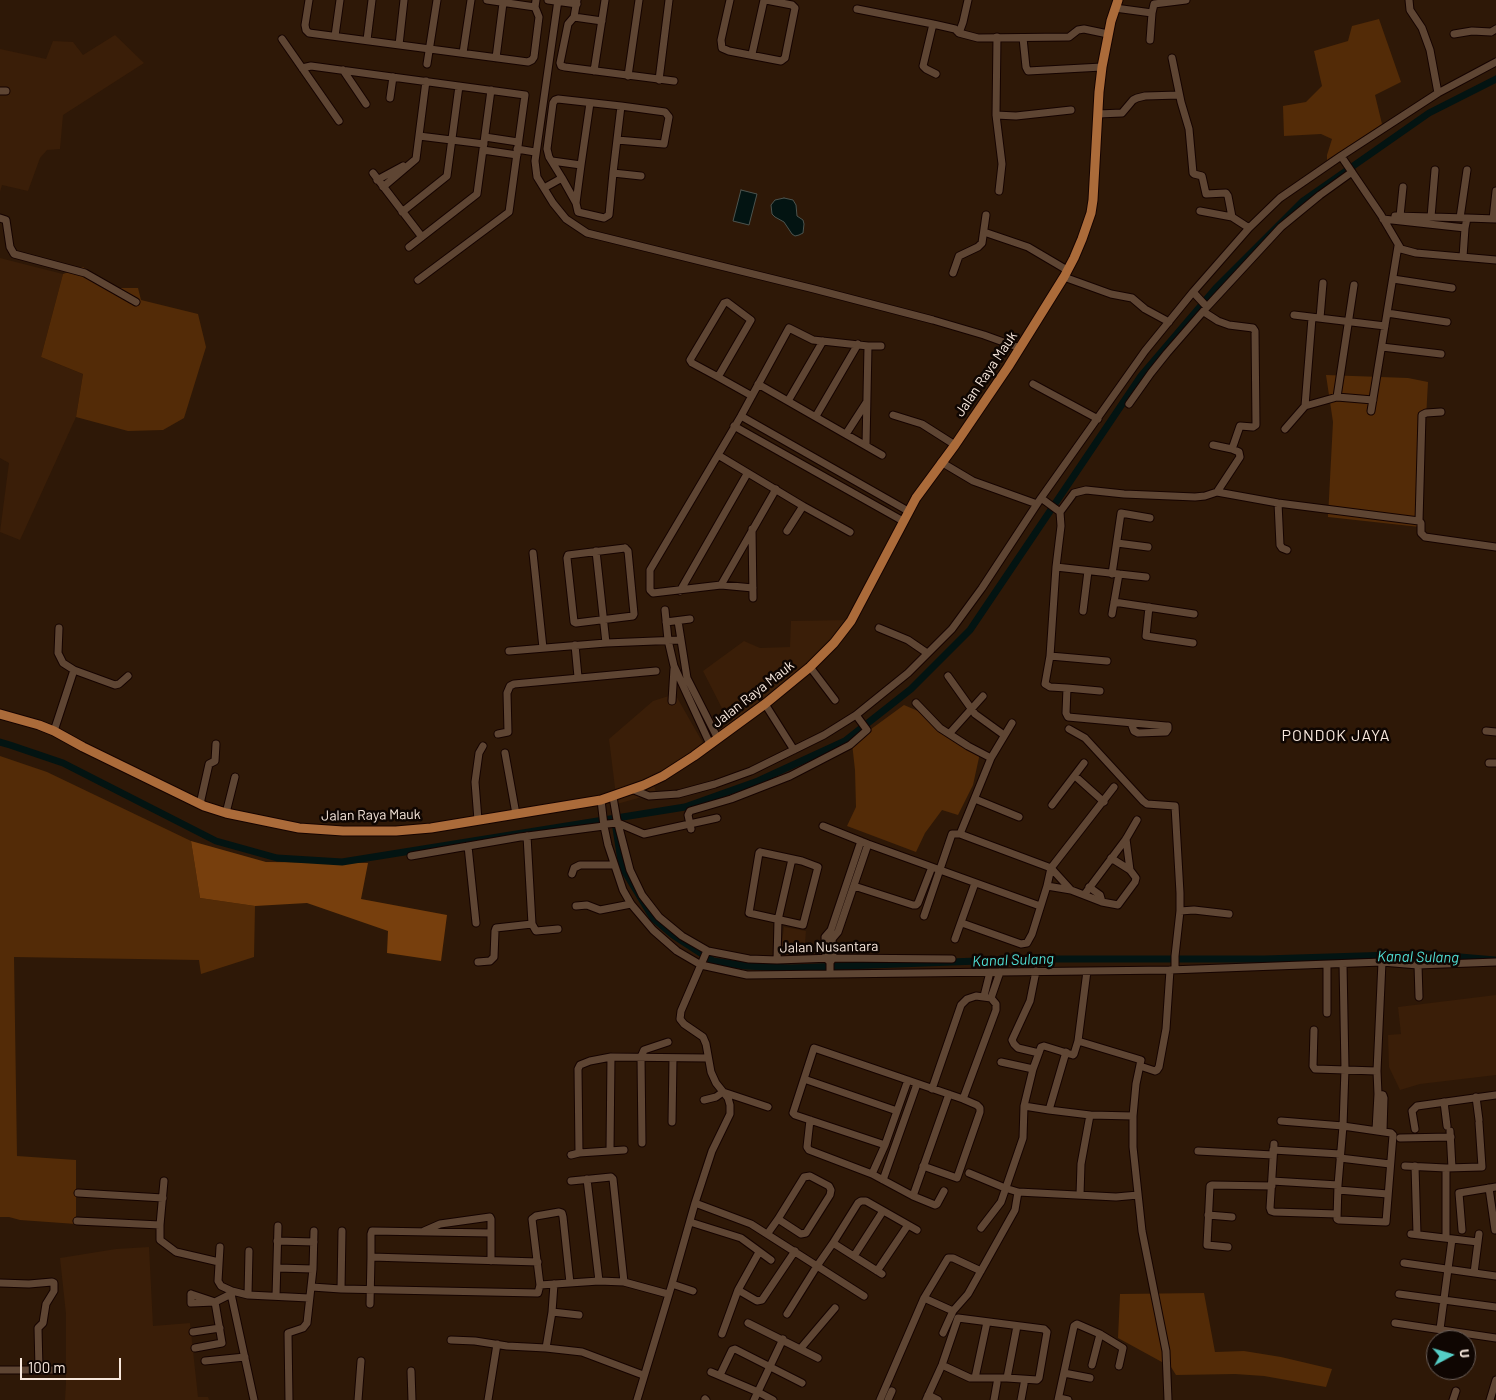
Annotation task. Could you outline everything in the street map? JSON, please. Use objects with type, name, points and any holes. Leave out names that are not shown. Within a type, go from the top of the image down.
[{"type":"main road","name":"Jalan Raya Mauk","points":[[0,714],[54,731],[200,804],[226,813],[299,828],[343,831],[396,831],[431,828],[614,801],[663,776],[714,742],[765,704],[810,667],[834,643],[852,620],[916,498],[955,445],[1020,348],[1065,273],[1082,240],[1091,213],[1102,67],[1108,34],[1117,4]]},
{"type":"street","points":[[309,0],[306,26],[306,30],[309,33],[528,62],[532,60],[539,17],[535,3],[503,3],[487,0]]},
{"type":"street","points":[[335,36],[340,0]]},
{"type":"street","points":[[367,40],[372,0]]},
{"type":"street","points":[[399,45],[404,0]]},
{"type":"street","points":[[427,64],[437,0]]},
{"type":"street","points":[[463,53],[471,0]]},
{"type":"street","points":[[548,0],[577,2],[574,17],[568,24],[561,66],[674,81]]},
{"type":"street","points":[[594,71],[605,0]]},
{"type":"street","points":[[628,76],[638,0]]},
{"type":"street","points":[[659,80],[669,0]]},
{"type":"street","points":[[730,0],[721,40],[722,48],[781,61],[784,58],[795,8],[792,5],[765,0],[752,54]]},
{"type":"street","points":[[959,33],[968,0]]},
{"type":"street","points":[[1150,40],[1154,4],[1186,0]]},
{"type":"street","points":[[1409,0],[1410,10],[1422,28],[1430,50],[1438,92]]},
{"type":"street","points":[[558,1],[535,161],[537,177],[553,203],[566,219],[587,233],[919,316],[984,335],[1020,348]]},
{"type":"street","points":[[496,58],[503,3]]},
{"type":"street","points":[[1117,4],[1152,13]]},
{"type":"street","points":[[856,9],[955,29],[959,33],[978,38],[1069,37],[1078,30],[1108,34]]},
{"type":"street","points":[[574,17],[602,21]]},
{"type":"street","points":[[933,24],[924,66],[936,74]]},
{"type":"street","points":[[1454,34],[1472,31],[1491,32],[1496,29]]},
{"type":"street","points":[[997,37],[996,115],[1002,164],[999,191]]},
{"type":"street","points":[[1023,38],[1028,71],[1102,67]]},
{"type":"street","points":[[282,39],[339,121]]},
{"type":"street","points":[[1172,58],[1179,95],[1189,129],[1193,173],[1202,176],[1206,194],[1226,193],[1232,217]]},
{"type":"street","points":[[634,790],[649,796],[678,794],[716,784],[751,771],[858,717],[952,629],[1145,351],[1249,228],[1280,198],[1438,92],[1496,62]]},
{"type":"street","points":[[302,68],[310,66],[525,95],[509,212],[418,280]]},
{"type":"street","points":[[343,70],[366,104]]},
{"type":"street","points":[[390,98],[393,77]]},
{"type":"street","points":[[383,187],[416,159],[426,81]]},
{"type":"street","points":[[402,212],[447,176],[459,86]]},
{"type":"street","points":[[409,247],[477,194],[491,90]]},
{"type":"street","points":[[1098,114],[1122,113],[1136,98],[1179,95]]},
{"type":"street","points":[[617,140],[664,144],[669,117],[665,112],[621,106],[558,99],[553,103],[547,149],[549,157],[576,203],[578,212],[604,218],[609,215],[613,174],[617,140],[621,106]]},
{"type":"street","points":[[576,203],[590,103]]},
{"type":"street","points":[[996,115],[1016,116],[1071,110]]},
{"type":"street","points":[[419,136],[535,152]]},
{"type":"street","points":[[484,144],[518,149]]},
{"type":"street","points":[[1342,157],[1401,249],[1416,253],[1496,260]]},
{"type":"street","points":[[416,159],[375,176],[422,237]]},
{"type":"street","points":[[552,161],[581,164]]},
{"type":"street","points":[[1431,217],[1435,170]]},
{"type":"street","points":[[1463,257],[1467,170]]},
{"type":"street","points":[[1129,404],[1151,372],[1205,307],[1282,227],[1352,171]]},
{"type":"street","points":[[613,174],[641,176]]},
{"type":"street","points":[[544,188],[562,178]]},
{"type":"street","points":[[1400,216],[1403,187]]},
{"type":"street","points":[[1382,217],[1495,219],[1496,191]]},
{"type":"street","points":[[1200,211],[1232,217],[1249,228]]},
{"type":"street","points":[[953,273],[960,256],[978,248],[982,243],[986,216]]},
{"type":"street","points":[[1382,217],[1465,228]]},
{"type":"street","points":[[0,218],[6,220],[10,246],[14,254],[85,273],[136,302]]},
{"type":"street","points":[[984,232],[1028,247],[1065,273],[1111,294],[1132,298],[1168,322]]},
{"type":"street","points":[[1371,411],[1398,246]]},
{"type":"street","points":[[1393,279],[1452,288]]},
{"type":"street","points":[[1305,406],[1316,318],[1323,283]]},
{"type":"street","points":[[1337,397],[1354,285]]},
{"type":"street","points":[[1194,293],[1218,321],[1229,325],[1253,328],[1255,331],[1256,425],[1253,427],[1240,426],[1232,449]]},
{"type":"street","points":[[718,377],[751,321],[751,319],[727,302],[724,303],[690,360],[692,364],[752,396]]},
{"type":"street","points":[[1387,312],[1447,322]]},
{"type":"street","points":[[1294,315],[1385,326]]},
{"type":"street","points":[[753,588],[721,585],[653,593],[651,592],[650,570],[741,416],[788,328],[812,340],[881,346]]},
{"type":"street","points":[[788,401],[824,341]]},
{"type":"street","points":[[816,416],[858,344]]},
{"type":"street","points":[[866,445],[868,346]]},
{"type":"street","points":[[1382,347],[1441,354]]},
{"type":"street","points":[[758,384],[882,455]]},
{"type":"street","points":[[1034,384],[1098,419]]},
{"type":"street","points":[[1285,429],[1305,406],[1337,397],[1373,400]]},
{"type":"street","points":[[846,434],[866,403]]},
{"type":"street","points":[[1441,412],[1422,415],[1419,521],[1422,533],[1425,537],[1496,547]]},
{"type":"street","points":[[893,415],[922,424],[955,445]]},
{"type":"street","points":[[741,416],[908,512]]},
{"type":"street","points":[[734,426],[903,521]]},
{"type":"street","points":[[1212,445],[1232,449],[1239,452],[1240,457],[1217,492]]},
{"type":"street","points":[[718,455],[747,474],[850,532]]},
{"type":"street","points":[[942,462],[973,480],[1041,502],[1057,510],[1061,526],[1056,567],[1050,656],[1045,684],[1050,687],[1100,691]]},
{"type":"street","points":[[680,590],[747,474]]},
{"type":"street","points":[[721,585],[776,489]]},
{"type":"street","points":[[1057,510],[1074,493],[1086,490],[1124,494],[1194,497],[1217,492],[1419,521]]},
{"type":"street","points":[[1278,502],[1280,546],[1287,550]]},
{"type":"street","points":[[787,531],[803,506]]},
{"type":"street","points":[[1112,614],[1121,512],[1150,518]]},
{"type":"street","points":[[752,529],[753,598]]},
{"type":"street","points":[[1117,543],[1148,547]]},
{"type":"street","points":[[625,548],[628,552],[634,614],[603,620],[576,623],[572,619],[567,558],[570,554],[625,548]]},
{"type":"street","points":[[596,551],[606,642]]},
{"type":"street","points":[[533,553],[543,648]]},
{"type":"street","points":[[1056,567],[1146,577]]},
{"type":"street","points":[[1083,610],[1088,571]]},
{"type":"street","points":[[1114,602],[1194,614]]},
{"type":"street","points":[[1149,608],[1146,634],[1148,638],[1193,643]]},
{"type":"street","points":[[665,610],[668,640],[674,666],[672,700]]},
{"type":"street","points":[[666,622],[690,619]]},
{"type":"street","points":[[678,621],[684,679]]},
{"type":"street","points":[[59,628],[58,653],[63,663],[74,670],[117,685],[128,676]]},
{"type":"street","points":[[879,628],[908,640],[927,653]]},
{"type":"street","points":[[509,651],[606,642],[680,640]]},
{"type":"street","points":[[575,645],[578,677]]},
{"type":"street","points":[[1050,656],[1107,661]]},
{"type":"street","points":[[674,666],[684,679],[714,742]]},
{"type":"street","points":[[810,667],[835,700]]},
{"type":"street","points":[[54,731],[74,670]]},
{"type":"street","points":[[498,734],[508,732],[507,693],[510,686],[514,684],[656,670]]},
{"type":"street","points":[[948,676],[979,718],[1004,735]]},
{"type":"street","points":[[1067,688],[1066,713],[1068,717],[1131,723]]},
{"type":"street","points":[[949,734],[983,696]]},
{"type":"street","points":[[916,703],[934,723],[968,746],[991,758]]},
{"type":"street","points":[[765,704],[794,750]]},
{"type":"street","points":[[690,826],[688,815],[690,811],[731,799],[790,776],[850,745],[867,730],[858,717]]},
{"type":"street","points":[[960,834],[991,758],[1012,724]]},
{"type":"street","points":[[1069,729],[1085,738],[1147,804],[1175,806],[1180,911],[1166,1029],[1157,1070],[1140,1066]]},
{"type":"street","points":[[1486,731],[1496,732]]},
{"type":"street","points":[[200,804],[209,764],[215,760],[216,744]]},
{"type":"street","points":[[478,820],[475,782],[479,753],[483,746]]},
{"type":"street","points":[[505,753],[516,814]]},
{"type":"street","points":[[1052,804],[1084,762]]},
{"type":"street","points":[[1075,776],[1104,802]]},
{"type":"street","points":[[226,813],[235,777]]},
{"type":"street","points":[[962,923],[1024,944],[1027,943],[1032,934],[1051,868],[1114,787]]},
{"type":"street","points":[[975,799],[1019,817]]},
{"type":"street","name":"Jalan Nusantara","points":[[614,801],[617,822],[630,870],[642,895],[659,917],[682,936],[707,952],[749,959],[830,964],[952,959]]},
{"type":"street","points":[[601,803],[614,865],[630,904],[653,930],[677,951],[701,964],[748,975],[830,964],[1000,972],[1327,965],[1382,962],[1418,965],[1496,962]]},
{"type":"street","points":[[411,856],[617,822],[644,834],[690,826],[717,818]]},
{"type":"street","points":[[1084,896],[1126,839],[1137,820]]},
{"type":"street","points":[[822,826],[1040,906]]},
{"type":"street","points":[[924,916],[952,834],[960,834],[1051,868],[1071,890]]},
{"type":"street","points":[[527,836],[532,924],[536,931],[558,929]]},
{"type":"street","points":[[1126,839],[1130,870]]},
{"type":"street","points":[[834,931],[854,886],[865,843]]},
{"type":"street","points":[[830,964],[834,931],[865,843]]},
{"type":"street","points":[[468,846],[476,923]]},
{"type":"street","points":[[762,852],[792,859],[817,866],[819,869],[804,923],[802,925],[751,915],[749,912],[759,853],[762,852]]},
{"type":"street","points":[[1047,886],[1071,890],[1102,902],[1118,904],[1136,878],[1130,870],[1111,858]]},
{"type":"street","points":[[777,960],[778,920],[792,859]]},
{"type":"street","points":[[572,874],[574,868],[580,865],[614,865]]},
{"type":"street","points":[[854,886],[916,905],[932,867]]},
{"type":"street","points":[[955,939],[975,883]]},
{"type":"street","points":[[1089,887],[1100,895],[1102,902]]},
{"type":"street","points":[[576,906],[587,905],[600,910],[630,904]]},
{"type":"street","points":[[1180,911],[1194,910],[1229,914]]},
{"type":"street","points":[[478,962],[490,961],[494,957],[496,928],[532,924]]},
{"type":"street","points":[[637,1400],[694,1203],[712,1151],[730,1114],[728,1098],[716,1083],[708,1058],[706,1044],[702,1037],[680,1019],[681,1011],[707,952]]},
{"type":"street","points":[[1379,1131],[1384,1098],[1383,1095],[1378,1094],[1377,1071],[1382,962]]},
{"type":"street","points":[[1281,1121],[1343,1126],[1391,1133],[1393,1135],[1387,1221],[1337,1219],[1343,1126],[1345,1069],[1343,964]]},
{"type":"street","points":[[1327,965],[1327,1013]]},
{"type":"street","points":[[1418,965],[1419,997]]},
{"type":"street","points":[[1036,971],[1030,1000],[1012,1040],[1018,1048],[1039,1053]]},
{"type":"street","points":[[981,1228],[1001,1202],[1023,1138],[1024,1106],[1033,1069],[1041,1047],[1043,1045],[1074,1055],[1078,1041],[1087,971]]},
{"type":"street","points":[[987,997],[990,972]]},
{"type":"street","points":[[987,997],[1000,972]]},
{"type":"street","points":[[932,1088],[961,1005],[976,996],[987,997],[996,1004],[996,1010],[963,1099]]},
{"type":"street","points":[[1314,1030],[1313,1066],[1315,1069],[1377,1071]]},
{"type":"street","points":[[1078,1041],[1140,1059],[1133,1116],[1133,1147],[1142,1231],[1166,1351],[1168,1400]]},
{"type":"street","points":[[642,1143],[641,1057],[644,1050],[668,1042]]},
{"type":"street","points":[[885,1145],[793,1113],[814,1048],[963,1099],[980,1108],[957,1178],[923,1166]]},
{"type":"street","points":[[1049,1110],[1066,1052]]},
{"type":"street","points":[[580,1153],[578,1070],[580,1065],[590,1060],[611,1057],[708,1058]]},
{"type":"street","points":[[610,1150],[611,1057]]},
{"type":"street","points":[[672,1122],[674,1058]]},
{"type":"street","points":[[1001,1062],[1033,1069]]},
{"type":"street","points":[[804,1079],[897,1111]]},
{"type":"street","points":[[872,1174],[885,1145],[908,1080]]},
{"type":"street","points":[[883,1180],[918,1084]]},
{"type":"street","points":[[704,1100],[723,1092],[768,1108]]},
{"type":"street","points":[[913,1196],[949,1094]]},
{"type":"street","points":[[1415,1129],[1412,1111],[1418,1106],[1496,1095]]},
{"type":"street","points":[[1405,1166],[1482,1167],[1476,1097]]},
{"type":"street","points":[[1440,1329],[1448,1269],[1449,1239],[1449,1131],[1444,1102]]},
{"type":"street","points":[[1024,1106],[1090,1114],[1133,1116]]},
{"type":"street","points":[[1080,1195],[1081,1164],[1090,1114]]},
{"type":"street","points":[[810,1120],[807,1147],[809,1150],[872,1174],[913,1196],[935,1205],[944,1191]]},
{"type":"street","points":[[1400,1138],[1449,1131]]},
{"type":"street","points":[[571,1155],[624,1150]]},
{"type":"street","points":[[1198,1151],[1273,1150],[1340,1156],[1390,1164]]},
{"type":"street","points":[[1273,1150],[1270,1208],[1274,1212],[1337,1214]]},
{"type":"street","points":[[1415,1166],[1414,1234],[1478,1242]]},
{"type":"street","points":[[969,1173],[1018,1192],[1116,1197],[1138,1195]]},
{"type":"street","points":[[768,1233],[806,1176],[810,1176],[829,1186],[831,1190],[830,1195],[806,1233],[801,1234],[778,1219]]},
{"type":"street","points":[[571,1181],[611,1177],[624,1282]]},
{"type":"street","points":[[587,1179],[599,1280]]},
{"type":"street","points":[[164,1181],[160,1240],[176,1252],[219,1262]]},
{"type":"street","points":[[1228,1247],[1207,1246],[1209,1187],[1211,1185],[1272,1184],[1338,1187],[1388,1194]]},
{"type":"street","points":[[1462,1230],[1459,1193],[1492,1188],[1495,1230]]},
{"type":"street","points":[[943,1333],[953,1311],[968,1294],[1015,1210],[1018,1192]]},
{"type":"street","points":[[78,1193],[163,1198]]},
{"type":"street","points":[[787,1314],[816,1266],[861,1201],[866,1201],[917,1230]]},
{"type":"street","points":[[694,1203],[752,1224],[864,1296]]},
{"type":"street","points":[[854,1256],[883,1211]]},
{"type":"street","points":[[312,1287],[535,1294],[540,1290],[540,1285],[532,1219],[536,1216],[559,1212],[562,1213],[570,1283]]},
{"type":"street","points":[[1208,1215],[1232,1216]]},
{"type":"street","points":[[422,1232],[440,1224],[488,1216],[491,1219],[491,1260]]},
{"type":"street","points":[[77,1221],[160,1225]]},
{"type":"street","points":[[690,1222],[741,1238],[772,1260]]},
{"type":"street","points":[[833,1243],[879,1272],[908,1225]]},
{"type":"street","points":[[276,1296],[278,1226]]},
{"type":"street","points":[[289,1400],[288,1333],[303,1328],[308,1323],[309,1298],[312,1287],[314,1231]]},
{"type":"street","points":[[340,1289],[342,1231]]},
{"type":"street","points":[[370,1304],[372,1231],[490,1233]]},
{"type":"street","points":[[1474,1272],[1479,1234]]},
{"type":"street","points":[[277,1241],[314,1242]]},
{"type":"street","points":[[220,1247],[218,1282],[231,1292],[248,1295],[309,1298]]},
{"type":"street","points":[[248,1295],[249,1251]]},
{"type":"street","points":[[738,1290],[757,1301],[762,1300],[795,1251]]},
{"type":"street","points":[[722,1334],[738,1290],[758,1254]]},
{"type":"street","points":[[372,1257],[538,1262]]},
{"type":"street","points":[[880,1400],[924,1298],[948,1258],[953,1258],[981,1272]]},
{"type":"street","points":[[1404,1263],[1496,1276]]},
{"type":"street","points":[[277,1268],[313,1269]]},
{"type":"street","points":[[540,1285],[599,1280],[624,1282],[668,1294]]},
{"type":"street","points":[[0,1283],[54,1283],[54,1291],[46,1304],[42,1323],[38,1328],[39,1369]]},
{"type":"street","points":[[546,1348],[554,1284]]},
{"type":"street","points":[[672,1284],[693,1291]]},
{"type":"street","points":[[195,1348],[222,1343],[215,1302],[231,1292]]},
{"type":"street","points":[[231,1292],[254,1400]]},
{"type":"street","points":[[1399,1294],[1496,1306]]},
{"type":"street","points":[[924,1298],[953,1311]]},
{"type":"street","points":[[801,1348],[835,1308]]},
{"type":"street","points":[[552,1312],[579,1315]]},
{"type":"street","points":[[938,1400],[927,1398],[942,1365],[958,1318],[1044,1329],[1046,1332],[1039,1378],[1035,1380],[970,1378],[942,1365]]},
{"type":"street","points":[[975,1378],[987,1322]]},
{"type":"street","points":[[748,1323],[818,1358]]},
{"type":"street","points":[[1395,1323],[1496,1338]]},
{"type":"street","points":[[1068,1400],[1058,1399],[1076,1324],[1080,1324],[1100,1334],[1124,1348],[1119,1366]]},
{"type":"street","points":[[1007,1378],[1017,1326]]},
{"type":"street","points":[[193,1332],[220,1328]]},
{"type":"street","points":[[1092,1364],[1100,1334]]},
{"type":"street","points":[[754,1400],[782,1339]]},
{"type":"street","points":[[451,1340],[582,1352],[643,1375]]},
{"type":"street","points":[[488,1400],[497,1344]]},
{"type":"street","points":[[720,1376],[734,1349],[802,1383]]},
{"type":"street","points":[[204,1361],[245,1357]]},
{"type":"street","points":[[358,1400],[360,1361]]},
{"type":"street","points":[[0,1370],[61,1370]]},
{"type":"street","points":[[411,1371],[412,1400]]},
{"type":"street","points":[[711,1372],[773,1400]]},
{"type":"street","points":[[1064,1373],[1090,1378]]},
{"type":"street","points":[[1490,1400],[1496,1380]]},
{"type":"street","points":[[994,1400],[997,1383]]},
{"type":"street","points":[[1021,1400],[1024,1384]]},
{"type":"street","points":[[888,1400],[892,1391]]},
{"type":"street","points":[[1453,1400],[1456,1391]]},
{"type":"shaded area","points":[[1379,19],[1401,82],[1375,95],[1382,124],[1327,160],[1332,139],[1321,134],[1284,136],[1283,106],[1306,102],[1322,86],[1314,51],[1348,41],[1352,26]]},
{"type":"shaded area","points":[[115,35],[144,63],[63,115],[60,149],[47,150],[40,158],[28,191],[2,185],[0,192],[0,49],[46,59],[53,41],[73,42],[83,55]]},
{"type":"shaded area","points":[[741,190],[757,194],[749,225],[733,221]]},
{"type":"shaded area","points":[[784,198],[793,200],[796,205],[797,216],[803,220],[803,233],[799,235],[795,236],[792,234],[784,222],[772,214],[771,205],[775,200]]},
{"type":"shaded area","points":[[0,258],[63,274],[41,357],[83,374],[76,417],[20,540],[0,532],[9,463],[0,458]]},
{"type":"shaded area","points":[[83,267],[109,288],[138,288],[141,300],[198,314],[206,347],[184,418],[163,430],[128,431],[76,417],[83,374],[41,357],[63,274]]},
{"type":"shaded area","points":[[1326,375],[1408,378],[1428,382],[1420,527],[1328,517],[1333,422]]},
{"type":"shaded area","points":[[851,620],[825,655],[785,694],[654,785],[656,793],[617,804],[609,739],[653,701],[675,694],[703,743],[729,722],[703,671],[744,641],[760,648],[790,647],[791,621]]},
{"type":"shaded area","points":[[904,705],[925,714],[980,753],[973,785],[958,815],[942,810],[925,833],[916,852],[847,826],[856,807],[852,743]]},
{"type":"shaded area","points":[[0,756],[47,772],[191,841],[200,898],[255,906],[254,957],[201,974],[199,960],[14,957],[17,1156],[76,1160],[76,1224],[0,1217]]},
{"type":"shaded area","points":[[191,841],[266,862],[368,863],[361,899],[447,915],[441,961],[387,953],[388,931],[307,903],[255,906],[200,898]]},
{"type":"shaded area","points":[[784,927],[806,931],[804,956],[780,956]]},
{"type":"shaded area","points":[[1496,995],[1496,1075],[1420,1084],[1400,1090],[1389,1067],[1388,1035],[1401,1034],[1398,1007]]},
{"type":"shaded area","points":[[149,1247],[153,1326],[190,1323],[198,1397],[208,1397],[209,1400],[65,1400],[66,1314],[60,1258],[116,1249]]},
{"type":"shaded area","points":[[1204,1293],[1215,1352],[1244,1351],[1281,1357],[1332,1369],[1326,1387],[1264,1376],[1235,1374],[1176,1375],[1171,1367],[1118,1338],[1120,1294]]},
{"type":"waterway","points":[[0,742],[63,763],[216,841],[277,858],[342,862],[685,807],[758,781],[845,741],[911,689],[970,630],[1141,376],[1216,288],[1303,201],[1429,113],[1496,79]]},
{"type":"waterway","name":"Kanal Sulang","points":[[615,822],[622,867],[653,918],[673,935],[713,961],[746,966],[791,968],[1031,959],[1265,959],[1425,954],[1495,960]]},
{"type":"district","name":"PONDOK JAYA","points":[[1336,736]]}]
